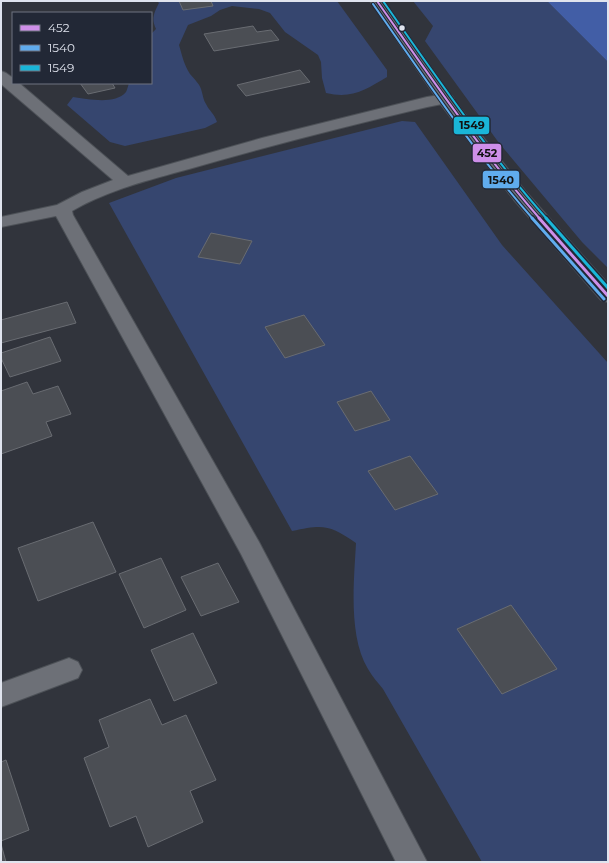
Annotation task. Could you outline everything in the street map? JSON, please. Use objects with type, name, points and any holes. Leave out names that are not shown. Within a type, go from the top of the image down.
[{"type":"main road","points":[[377,1],[446,99],[520,196],[608,296]]},
{"type":"street","points":[[1,76],[125,182]]},
{"type":"street","points":[[1,222],[63,210],[78,199],[125,182],[232,150],[419,104],[446,99]]},
{"type":"street","points":[[63,210],[64,215],[250,549],[412,862]]},
{"type":"street","points":[[1,695],[69,670]]},
{"type":"shaded area","points":[[157,1],[337,1],[387,70],[387,77],[372,86],[351,94],[335,95],[326,93],[322,78],[321,62],[318,55],[285,32],[270,13],[259,9],[232,6],[188,25],[179,45],[186,67],[199,85],[207,107],[217,122],[205,128],[125,146],[110,142],[67,105],[73,97],[93,100],[115,99],[126,92],[129,84],[152,84],[152,33],[156,29],[153,19],[159,3]]},
{"type":"shaded area","points":[[413,1],[547,1],[608,62],[608,268],[582,242],[499,143],[425,41],[433,26]]},
{"type":"shaded area","points":[[547,1],[608,1],[608,62]]},
{"type":"shaded area","points":[[402,121],[415,122],[502,245],[608,363],[608,862],[482,862],[383,689],[370,672],[362,656],[357,641],[354,608],[356,543],[333,529],[312,527],[292,531],[109,203],[176,178]]},
{"type":"building","points":[[179,1],[211,1],[213,6],[183,10]]},
{"type":"building","points":[[253,26],[257,32],[271,30],[279,40],[214,51],[204,34]]},
{"type":"building","points":[[300,70],[310,82],[246,96],[237,85]]},
{"type":"building","points":[[81,84],[113,84],[115,88],[88,94]]},
{"type":"building","points":[[211,233],[252,241],[240,264],[198,257]]},
{"type":"building","points":[[67,302],[76,323],[1,343],[1,320]]},
{"type":"building","points":[[304,315],[325,345],[285,358],[265,327]]},
{"type":"building","points":[[50,337],[61,361],[10,377],[1,358],[1,353]]},
{"type":"building","points":[[27,382],[33,394],[58,386],[71,414],[46,422],[52,436],[1,454],[1,391]]},
{"type":"building","points":[[371,391],[390,420],[355,431],[337,402]]},
{"type":"building","points":[[410,456],[438,494],[395,510],[368,471]]},
{"type":"building","points":[[93,522],[116,572],[38,601],[18,548]]},
{"type":"building","points":[[161,558],[186,610],[144,628],[119,574]]},
{"type":"building","points":[[218,563],[239,602],[201,616],[181,577]]},
{"type":"building","points":[[511,605],[557,669],[502,694],[457,629]]},
{"type":"building","points":[[193,633],[217,683],[174,701],[151,650]]},
{"type":"building","points":[[150,699],[162,725],[186,715],[216,780],[190,791],[203,822],[148,847],[136,816],[110,827],[84,758],[109,747],[99,720]]},
{"type":"building","points":[[6,760],[29,830],[1,841],[1,762]]},
{"type":"building","points":[[1,844],[6,862],[1,862]]},
{"type":"transit line","name":"452","points":[[377,1],[448,103],[520,196],[608,296]]},
{"type":"transit line","name":"1549","points":[[383,1],[452,100],[524,193],[608,288]]},
{"type":"transit line","name":"1540","points":[[373,4],[444,106],[516,199],[604,299]]}]
